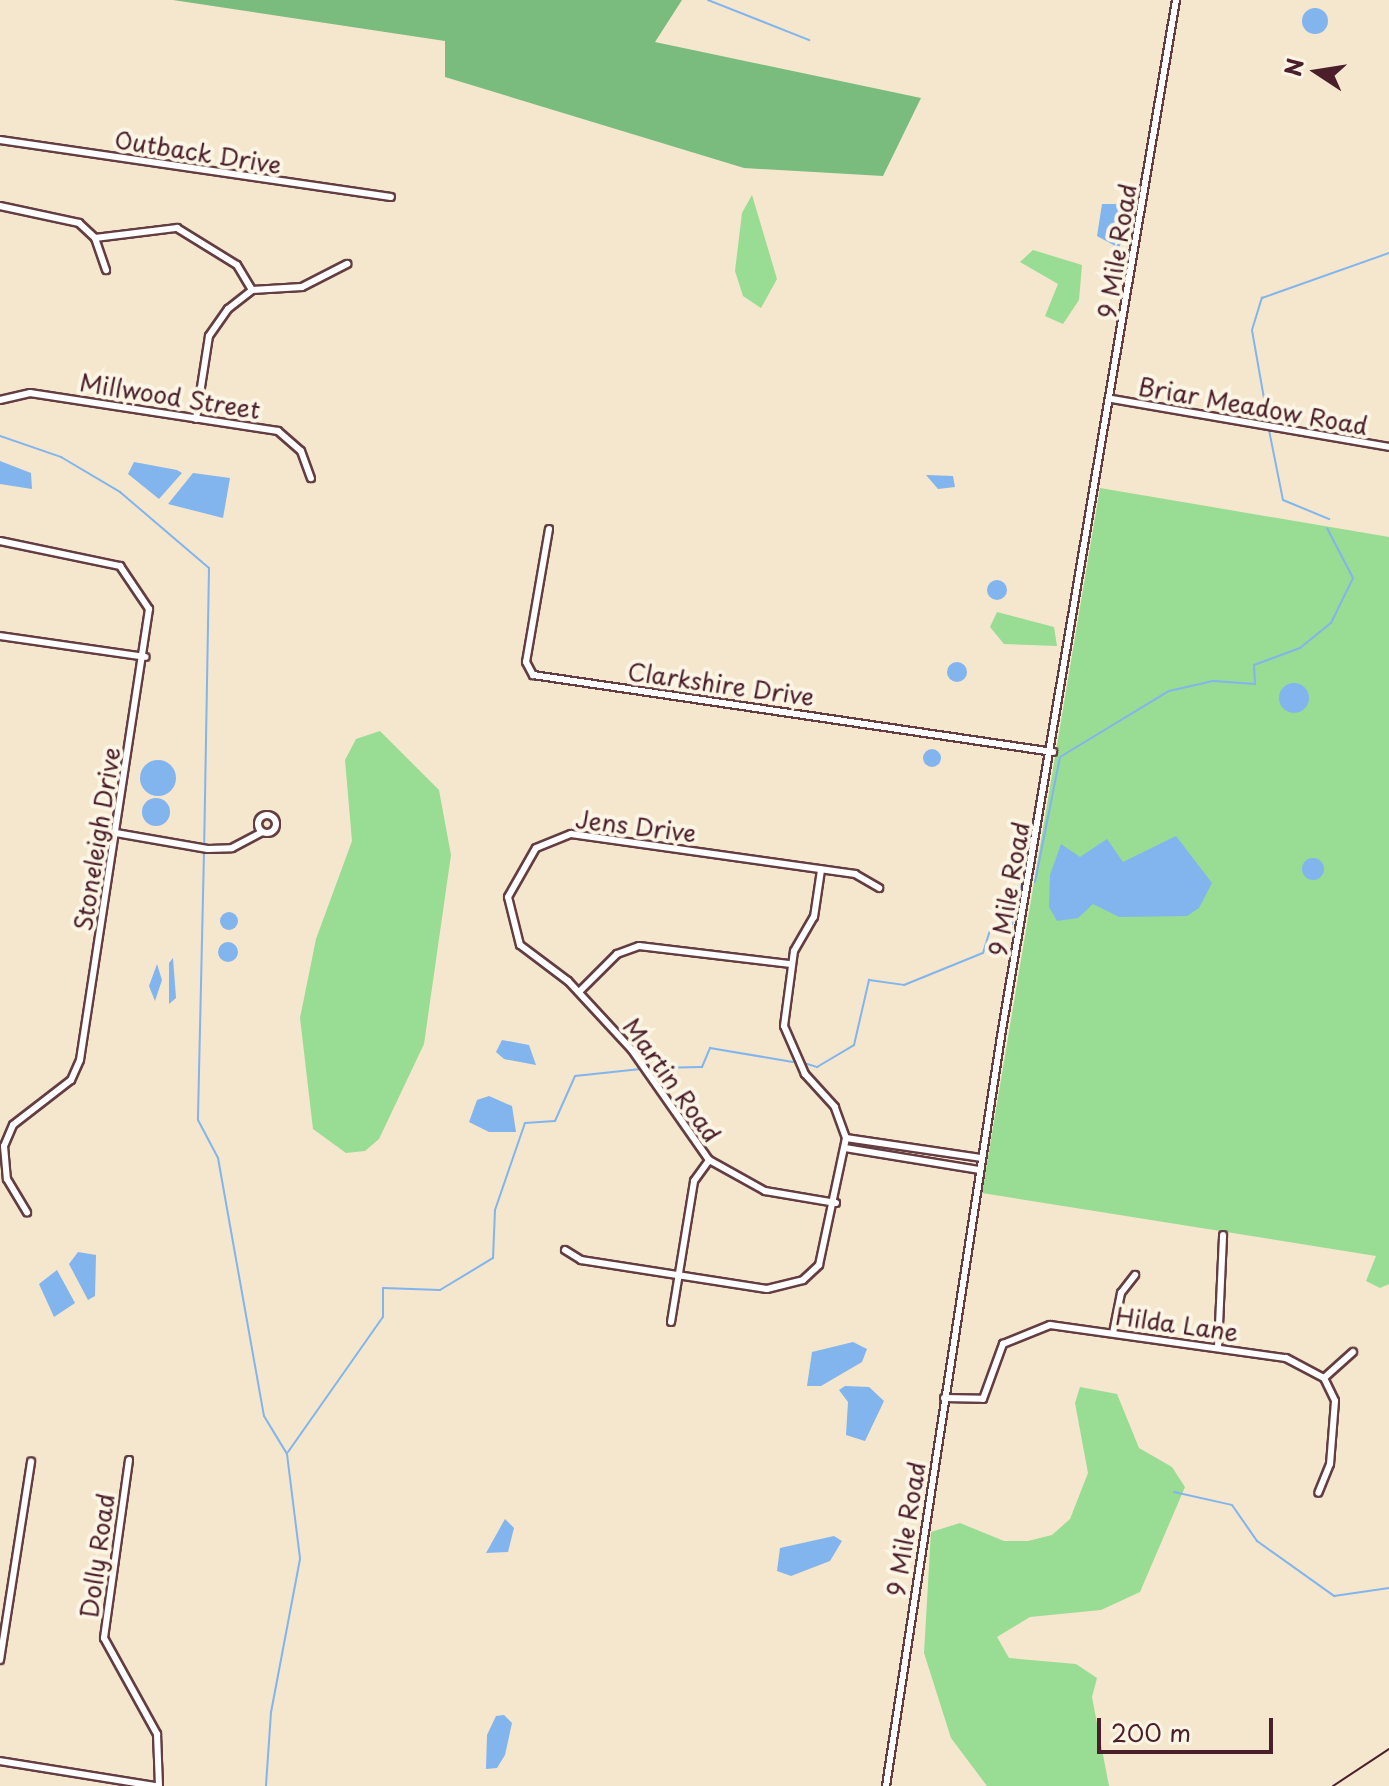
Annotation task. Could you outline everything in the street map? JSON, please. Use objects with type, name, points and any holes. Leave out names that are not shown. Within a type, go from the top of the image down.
[{"type":"street","name":"9 Mile Road","points":[[886,1786],[981,1158],[1053,752],[1176,0]]},
{"type":"street","name":"Outback Drive","points":[[0,140],[391,197]]},
{"type":"street","points":[[0,206],[67,217],[95,238],[106,270]]},
{"type":"street","points":[[95,238],[177,228],[237,265],[252,290]]},
{"type":"street","points":[[196,419],[209,336],[252,290],[302,287],[347,264]]},
{"type":"street","name":"Millwood Street","points":[[0,400],[30,393],[278,431],[301,451],[311,478]]},
{"type":"street","name":"Briar Meadow Road","points":[[1112,399],[1389,447]]},
{"type":"street","name":"Clarkshire Drive","points":[[549,529],[526,658],[533,675],[1053,752]]},
{"type":"street","name":"Stoneleigh Drive","points":[[0,541],[120,566],[138,583],[149,609],[145,657],[80,1060],[71,1080],[13,1125],[1,1158],[27,1212]]},
{"type":"street","points":[[0,636],[145,657]]},
{"type":"street","points":[[116,833],[208,849],[232,848],[262,832]]},
{"type":"street","name":"Jens Drive","points":[[579,992],[520,945],[508,919],[513,876],[548,840],[584,835],[855,874],[879,888]]},
{"type":"street","points":[[565,1250],[581,1260],[767,1289],[803,1280],[829,1243],[846,1138],[835,1107],[805,1074],[787,1037],[791,964],[814,917],[821,870]]},
{"type":"street","points":[[579,992],[617,954],[639,946],[791,964]]},
{"type":"street","name":"Martin Road","points":[[579,992],[632,1050],[709,1160],[765,1191],[836,1203]]},
{"type":"street","points":[[846,1138],[981,1158]]},
{"type":"street","points":[[845,1148],[980,1170]]},
{"type":"street","points":[[671,1322],[694,1181],[709,1160]]},
{"type":"street","points":[[1218,1347],[1223,1235]]},
{"type":"street","points":[[1113,1333],[1121,1293],[1135,1275]]},
{"type":"street","name":"Hilda Lane","points":[[944,1398],[983,1399],[1003,1344],[1029,1327],[1113,1333],[1286,1358],[1324,1378]]},
{"type":"street","points":[[1318,1493],[1337,1413],[1324,1378],[1353,1352]]},
{"type":"street","name":"Dolly Road","points":[[129,1460],[104,1638],[157,1734],[157,1786]]},
{"type":"street","points":[[0,1660],[31,1461]]},
{"type":"street","points":[[0,1761],[157,1786]]},
{"type":"green space","points":[[173,0],[682,0],[655,42],[921,98],[883,176],[744,168],[445,77],[445,41]]},
{"type":"green space","points":[[752,195],[777,279],[761,308],[743,296],[735,271],[742,213]]},
{"type":"green space","points":[[1033,250],[1082,265],[1079,300],[1063,324],[1045,316],[1058,284],[1020,262]]},
{"type":"green space","points":[[1100,488],[1389,537],[1389,1284],[1380,1288],[1366,1281],[1376,1256],[982,1193]]},
{"type":"green space","points":[[997,612],[1054,627],[1057,646],[1004,644],[990,627]]},
{"type":"green space","points":[[380,731],[439,790],[451,855],[424,1044],[379,1139],[365,1151],[346,1153],[313,1129],[300,1018],[316,939],[352,841],[345,760],[356,739]]},
{"type":"green space","points":[[1080,1387],[1117,1394],[1139,1448],[1172,1467],[1185,1487],[1140,1592],[1101,1610],[1030,1617],[997,1637],[1009,1658],[1076,1664],[1097,1678],[1092,1697],[1109,1786],[987,1786],[951,1738],[924,1653],[931,1532],[960,1523],[1004,1541],[1028,1541],[1052,1535],[1070,1519],[1088,1473],[1075,1403]]},
{"type":"water","points":[[1315,8],[1324,12],[1328,21],[1324,30],[1315,34],[1306,30],[1302,21],[1306,12]]},
{"type":"water","points":[[1102,204],[1125,204],[1135,212],[1119,248],[1097,236]]},
{"type":"water","points":[[0,461],[31,473],[32,489],[0,484]]},
{"type":"water","points":[[134,462],[182,473],[159,499],[128,474]]},
{"type":"water","points":[[193,473],[230,478],[223,518],[168,504]]},
{"type":"water","points":[[926,475],[953,476],[955,487],[938,489]]},
{"type":"water","points":[[997,580],[1004,583],[1007,590],[1004,597],[997,600],[990,597],[987,590],[990,583]]},
{"type":"water","points":[[957,662],[964,665],[967,672],[964,679],[957,682],[950,679],[947,672],[950,665]]},
{"type":"water","points":[[1294,683],[1305,687],[1309,698],[1305,709],[1294,713],[1283,709],[1279,698],[1283,687]]},
{"type":"water","points":[[928,749],[936,749],[941,758],[939,765],[928,767],[923,762],[923,754]]},
{"type":"water","points":[[158,760],[171,765],[176,778],[171,791],[158,796],[145,791],[140,778],[145,765]]},
{"type":"water","points":[[156,798],[166,802],[170,812],[166,822],[156,826],[146,822],[142,812],[146,802]]},
{"type":"water","points":[[1176,836],[1212,883],[1199,908],[1187,916],[1119,917],[1093,904],[1078,918],[1057,921],[1049,907],[1050,875],[1061,844],[1080,857],[1107,839],[1123,862]]},
{"type":"water","points":[[1309,858],[1317,858],[1324,869],[1317,880],[1309,880],[1302,873],[1302,865]]},
{"type":"water","points":[[229,912],[238,921],[229,930],[220,921]]},
{"type":"water","points":[[228,942],[235,945],[238,952],[235,959],[228,962],[221,959],[218,952],[221,945]]},
{"type":"water","points":[[173,958],[176,998],[169,1004],[169,963]]},
{"type":"water","points":[[157,964],[162,980],[155,1001],[149,986]]},
{"type":"water","points":[[502,1040],[529,1045],[536,1065],[504,1059],[496,1052]]},
{"type":"water","points":[[489,1096],[512,1106],[516,1132],[489,1132],[469,1122],[477,1100]]},
{"type":"water","points":[[78,1252],[96,1255],[95,1296],[88,1300],[69,1264]]},
{"type":"water","points":[[57,1270],[75,1303],[54,1317],[39,1284]]},
{"type":"water","points":[[853,1342],[867,1349],[862,1362],[821,1386],[807,1386],[812,1352]]},
{"type":"water","points":[[845,1386],[869,1387],[884,1401],[865,1441],[846,1435],[848,1402],[839,1390]]},
{"type":"water","points":[[505,1519],[514,1528],[508,1552],[486,1553]]},
{"type":"water","points":[[834,1536],[842,1541],[830,1561],[791,1576],[777,1571],[780,1548]]},
{"type":"water","points":[[504,1715],[512,1723],[505,1755],[497,1768],[486,1769],[487,1735],[496,1716]]},
{"type":"waterway","points":[[708,0],[809,40]]},
{"type":"waterway","points":[[1268,421],[1252,330],[1262,298],[1389,253]]},
{"type":"waterway","points":[[1269,430],[1283,500],[1329,519]]},
{"type":"waterway","points":[[0,436],[61,457],[120,492],[209,568],[204,845]]},
{"type":"waterway","points":[[1035,882],[1060,757],[1169,691],[1213,681],[1255,684],[1254,665],[1300,648],[1331,623],[1353,578],[1327,528]]},
{"type":"waterway","points":[[204,852],[198,1120],[218,1158],[264,1416],[287,1454],[300,1559],[271,1712],[266,1786]]},
{"type":"waterway","points":[[804,1063],[817,1067],[854,1045],[869,980],[904,985],[983,953],[991,927],[1012,924],[1023,880]]},
{"type":"waterway","points":[[652,1068],[702,1067],[710,1048],[793,1062]]},
{"type":"waterway","points":[[288,1452],[383,1317],[383,1288],[440,1290],[493,1258],[495,1210],[525,1123],[555,1121],[575,1076],[641,1069]]},
{"type":"waterway","points":[[1174,1492],[1232,1505],[1257,1541],[1334,1596],[1389,1588]]},
{"type":"railway","points":[[1333,1786],[1389,1749]]}]
